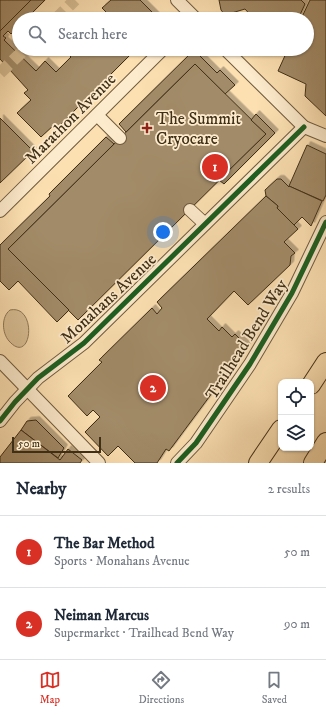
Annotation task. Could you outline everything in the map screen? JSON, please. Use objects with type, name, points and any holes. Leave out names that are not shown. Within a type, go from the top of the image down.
[{"type":"highway","points":[[314,380],[326,362]]},
{"type":"highway","points":[[258,463],[278,433]]},
{"type":"highway","points":[[313,463],[326,442]]},
{"type":"street","points":[[177,0],[188,12]]},
{"type":"street","name":"Marathon Avenue","points":[[0,211],[156,56]]},
{"type":"street","points":[[232,56],[304,127],[326,136]]},
{"type":"street","points":[[97,114],[120,138]]},
{"type":"street","name":"Monahans Avenue","points":[[0,422],[15,402],[38,378],[84,343],[304,127]]},
{"type":"street","points":[[190,210],[205,224]]},
{"type":"street","name":"Trailhead Bend Way","points":[[177,463],[196,443],[250,364],[292,293],[326,222]]},
{"type":"street","points":[[0,361],[99,463]]},
{"type":"shaded area","points":[[10,310],[19,311],[25,316],[28,324],[29,333],[27,341],[23,346],[17,347],[9,341],[5,334],[4,321]]},
{"type":"building","points":[[0,0],[31,0],[19,12],[12,12],[12,19],[0,31]]},
{"type":"building","points":[[31,0],[45,0],[33,12],[19,12]]},
{"type":"building","points":[[111,0],[140,0],[152,12],[106,12],[102,8]]},
{"type":"building","points":[[219,0],[301,0],[305,4],[301,12],[248,12],[245,9],[235,12],[223,12]]},
{"type":"building","points":[[310,0],[326,0],[326,116],[305,96],[306,84],[278,71],[285,56],[314,56],[314,12],[304,12]]},
{"type":"building","points":[[12,19],[12,33],[11,34],[8,31],[3,36],[6,38],[4,40],[12,48],[12,56],[21,56],[36,71],[45,61],[56,72],[71,57],[70,56],[129,56],[58,127],[55,124],[41,137],[17,113],[31,100],[24,93],[28,90],[0,59],[0,31]]},
{"type":"building","points":[[188,56],[200,56],[217,73],[220,70],[235,85],[225,94],[195,64],[126,132],[119,124]]},
{"type":"building","points":[[195,64],[266,134],[78,320],[8,249]]},
{"type":"building","points":[[256,114],[275,133],[224,184],[219,180],[266,134],[251,120]]},
{"type":"building","points":[[0,118],[33,151],[0,183]]},
{"type":"building","points":[[106,137],[114,144],[8,249],[69,310],[57,322],[18,281],[9,290],[0,281],[0,245],[50,196],[49,194]]},
{"type":"building","points":[[307,145],[326,154],[326,195],[323,201],[289,186]]},
{"type":"building","points":[[277,179],[281,179],[289,187],[322,201],[311,226],[302,217],[294,225],[277,208],[278,206],[266,196],[265,190]]},
{"type":"building","points":[[266,196],[278,206],[277,208],[298,229],[284,242],[295,253],[291,256],[290,265],[248,305],[234,291],[207,319],[219,331],[222,327],[232,337],[235,334],[247,346],[169,451],[166,449],[157,463],[135,463],[118,446],[108,456],[85,432],[100,417],[93,410],[87,416],[68,396],[102,362],[99,360],[152,308],[157,314],[162,308],[157,302]]},
{"type":"building","points":[[36,420],[64,448],[58,458],[21,430],[27,421]]},
{"type":"building","points":[[21,430],[60,460],[68,449],[82,460],[80,463],[0,463],[0,457]]},
{"type":"tunnel","points":[[63,12],[75,0]]},
{"type":"tunnel","points":[[0,73],[18,56]]},
{"type":"cycle path","points":[[0,421],[15,402],[38,378],[84,343],[304,127]]},
{"type":"cycle path","points":[[177,463],[196,443],[250,364],[292,293],[326,222]]},
{"type":"place","name":"The Summit Cryocare","points":[[147,128]]},
{"type":"place","name":"The Bar Method","points":[[215,167]]},
{"type":"place","name":"Neiman Marcus","points":[[153,388]]}]
